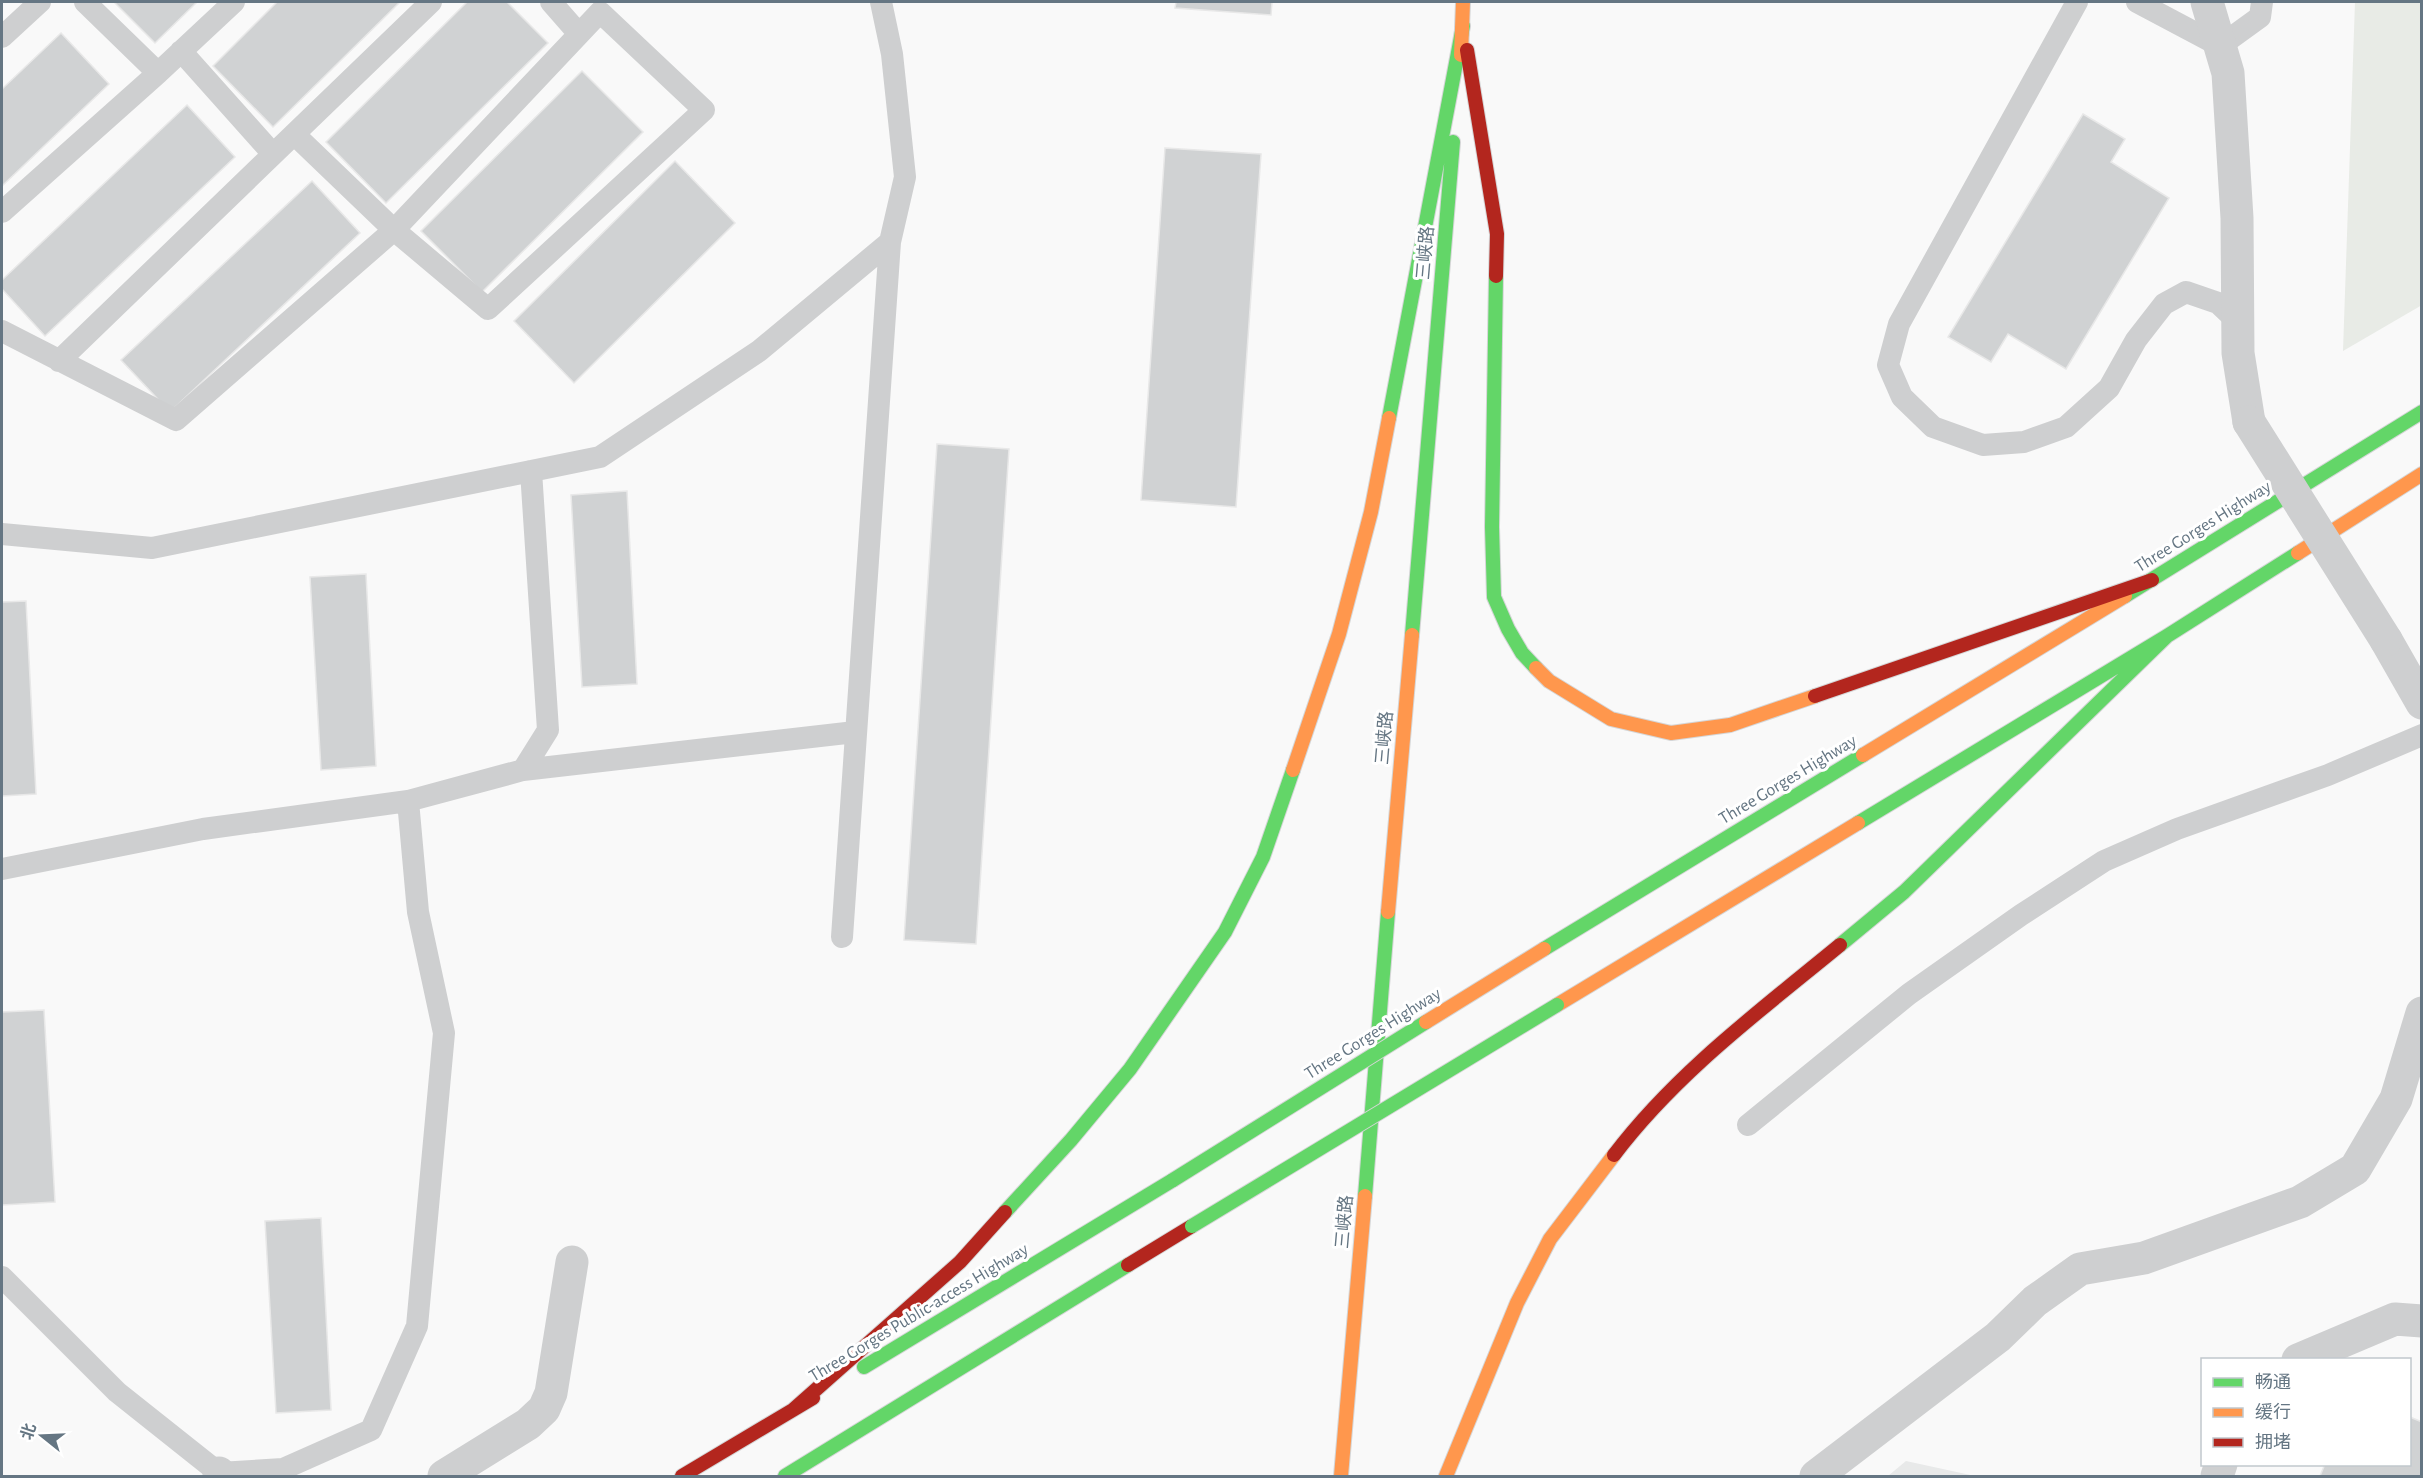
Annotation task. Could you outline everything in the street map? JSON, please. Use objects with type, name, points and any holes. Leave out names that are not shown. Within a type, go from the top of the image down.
[{"type":"main road","name":"三峡路","points":[[1341,1476],[1463,26],[1463,2]]},
{"type":"main road","points":[[1463,26],[1497,234],[1492,527],[1494,597],[1522,653],[1549,681],[1578,701],[1611,719],[1671,733],[1730,724],[2152,580]]},
{"type":"main road","points":[[794,1409],[960,1262],[1071,1140],[1130,1069],[1174,1008],[1225,932],[1263,857],[1339,634],[1371,512],[1463,26]]},
{"type":"main road","name":"Three Gorges Highway","points":[[1173,1180],[1544,949],[2152,580],[2421,412]]},
{"type":"main road","points":[[785,1476],[1192,1226],[2167,636],[2421,474]]},
{"type":"main road","points":[[1446,1476],[1517,1303],[1550,1239],[1628,1136],[1707,1055],[1904,892],[2167,636]]},
{"type":"main road","name":"Three Gorges Public-access Highway","points":[[682,1476],[1173,1180]]},
{"type":"street","points":[[2207,2],[2228,73],[2237,218],[2238,353],[2249,422],[2386,640],[2421,703]]},
{"type":"street","points":[[1816,1476],[1998,1337],[2035,1301],[2080,1269],[2144,1258],[2300,1202],[2355,1169],[2396,1099],[2421,1013]]},
{"type":"street","points":[[444,1476],[528,1424],[544,1409],[550,1393],[572,1262]]},
{"type":"street","points":[[2300,1358],[2395,1319],[2421,1321]]},
{"type":"lane","points":[[2,37],[40,2]]},
{"type":"lane","points":[[86,2],[158,73]]},
{"type":"lane","points":[[2,212],[234,2]]},
{"type":"lane","points":[[59,361],[431,2]]},
{"type":"lane","points":[[551,2],[579,34]]},
{"type":"lane","points":[[842,937],[890,242],[905,177],[892,54],[880,2]]},
{"type":"lane","points":[[2077,2],[1899,324],[1888,365],[1902,397],[1933,427],[1983,445],[2025,442],[2066,427],[2109,388],[2143,331],[2164,304],[2186,292],[2218,303],[2238,322]]},
{"type":"lane","points":[[2137,2],[2220,46],[2260,17],[2262,2]]},
{"type":"lane","points":[[2,332],[176,420],[394,230],[600,12],[704,110],[488,309],[394,230],[294,134]]},
{"type":"lane","points":[[182,51],[273,154]]},
{"type":"lane","points":[[2,534],[152,548],[600,457],[759,351],[890,242]]},
{"type":"lane","points":[[523,770],[548,730],[531,471]]},
{"type":"lane","points":[[2,869],[202,829],[408,801],[523,770],[855,732]]},
{"type":"lane","points":[[1748,1125],[1909,994],[2021,915],[2104,861],[2177,829],[2328,775],[2421,735]]},
{"type":"lane","points":[[2,1276],[117,1392],[219,1475],[283,1469],[371,1430],[417,1326],[444,1033],[418,912],[408,801]]},
{"type":"shaded area","points":[[2355,2],[2421,2],[2422,305],[2343,351]]},
{"type":"shaded area","points":[[1906,1461],[1975,1476],[1888,1476]]},
{"type":"building","points":[[114,2],[197,2],[155,43]]},
{"type":"building","points":[[277,2],[400,2],[273,127],[213,66]]},
{"type":"building","points":[[467,2],[507,2],[548,43],[386,203],[326,142]]},
{"type":"building","points":[[1176,2],[1272,2],[1271,15],[1175,8]]},
{"type":"building","points":[[61,33],[109,84],[2,186],[2,89]]},
{"type":"building","points":[[582,71],[643,132],[482,292],[421,231]]},
{"type":"building","points":[[187,105],[235,157],[45,336],[2,289],[2,280]]},
{"type":"building","points":[[2083,114],[2125,139],[2111,162],[2169,198],[2066,369],[2008,334],[1991,362],[1948,337]]},
{"type":"building","points":[[1165,148],[1261,154],[1236,507],[1141,500]]},
{"type":"building","points":[[675,161],[735,223],[574,383],[514,321]]},
{"type":"building","points":[[312,181],[360,233],[170,412],[121,360]]},
{"type":"building","points":[[937,444],[1009,449],[976,944],[904,940]]},
{"type":"building","points":[[627,491],[637,684],[582,687],[571,495]]},
{"type":"building","points":[[366,574],[376,766],[321,770],[310,577]]},
{"type":"building","points":[[26,601],[36,794],[2,796],[2,602]]},
{"type":"building","points":[[44,1010],[55,1202],[2,1205],[2,1012]]},
{"type":"building","points":[[321,1218],[331,1410],[276,1413],[265,1221]]},
{"type":"building","points":[[2411,1417],[2422,1422],[2421,1476],[2320,1476],[2324,1466],[2411,1466]]},
{"type":"traffic: fast","points":[[1389,418],[1463,26]]},
{"type":"traffic: fast","points":[[1412,635],[1453,142]]},
{"type":"traffic: fast","points":[[1496,276],[1492,527],[1494,597],[1522,653],[1536,668]]},
{"type":"traffic: fast","points":[[2125,596],[2422,412]]},
{"type":"traffic: fast","points":[[1858,823],[2167,636],[2298,553]]},
{"type":"traffic: fast","points":[[1840,945],[1904,892],[2167,636]]},
{"type":"traffic: fast","points":[[1544,949],[1863,755]]},
{"type":"traffic: fast","points":[[1005,1212],[1071,1140],[1130,1069],[1225,932],[1263,857],[1293,770]]},
{"type":"traffic: fast","points":[[1365,1196],[1388,912]]},
{"type":"traffic: fast","points":[[1192,1226],[1557,1005]]},
{"type":"traffic: fast","points":[[1173,1180],[1426,1022]]},
{"type":"traffic: fast","points":[[864,1367],[1173,1180]]},
{"type":"traffic: fast","points":[[785,1476],[1128,1265]]},
{"type":"traffic: slow","points":[[1461,55],[1463,2]]},
{"type":"traffic: slow","points":[[1293,770],[1339,634],[1371,512],[1389,418]]},
{"type":"traffic: slow","points":[[2298,553],[2422,474]]},
{"type":"traffic: slow","points":[[1863,755],[2125,596]]},
{"type":"traffic: slow","points":[[1388,912],[1412,635]]},
{"type":"traffic: slow","points":[[1536,668],[1549,681],[1611,719],[1671,733],[1730,725],[1815,696]]},
{"type":"traffic: slow","points":[[1557,1005],[1858,823]]},
{"type":"traffic: slow","points":[[1426,1022],[1544,949]]},
{"type":"traffic: slow","points":[[1446,1476],[1517,1303],[1550,1239],[1614,1155]]},
{"type":"traffic: slow","points":[[1341,1476],[1365,1196]]},
{"type":"traffic: jam","points":[[1467,50],[1497,234],[1496,276]]},
{"type":"traffic: jam","points":[[1815,696],[2152,580]]},
{"type":"traffic: jam","points":[[1614,1155],[1638,1125],[1692,1070],[1750,1018],[1840,945]]},
{"type":"traffic: jam","points":[[794,1409],[960,1262],[1005,1212]]},
{"type":"traffic: jam","points":[[1128,1265],[1192,1226]]},
{"type":"traffic: jam","points":[[682,1476],[813,1398]]}]
